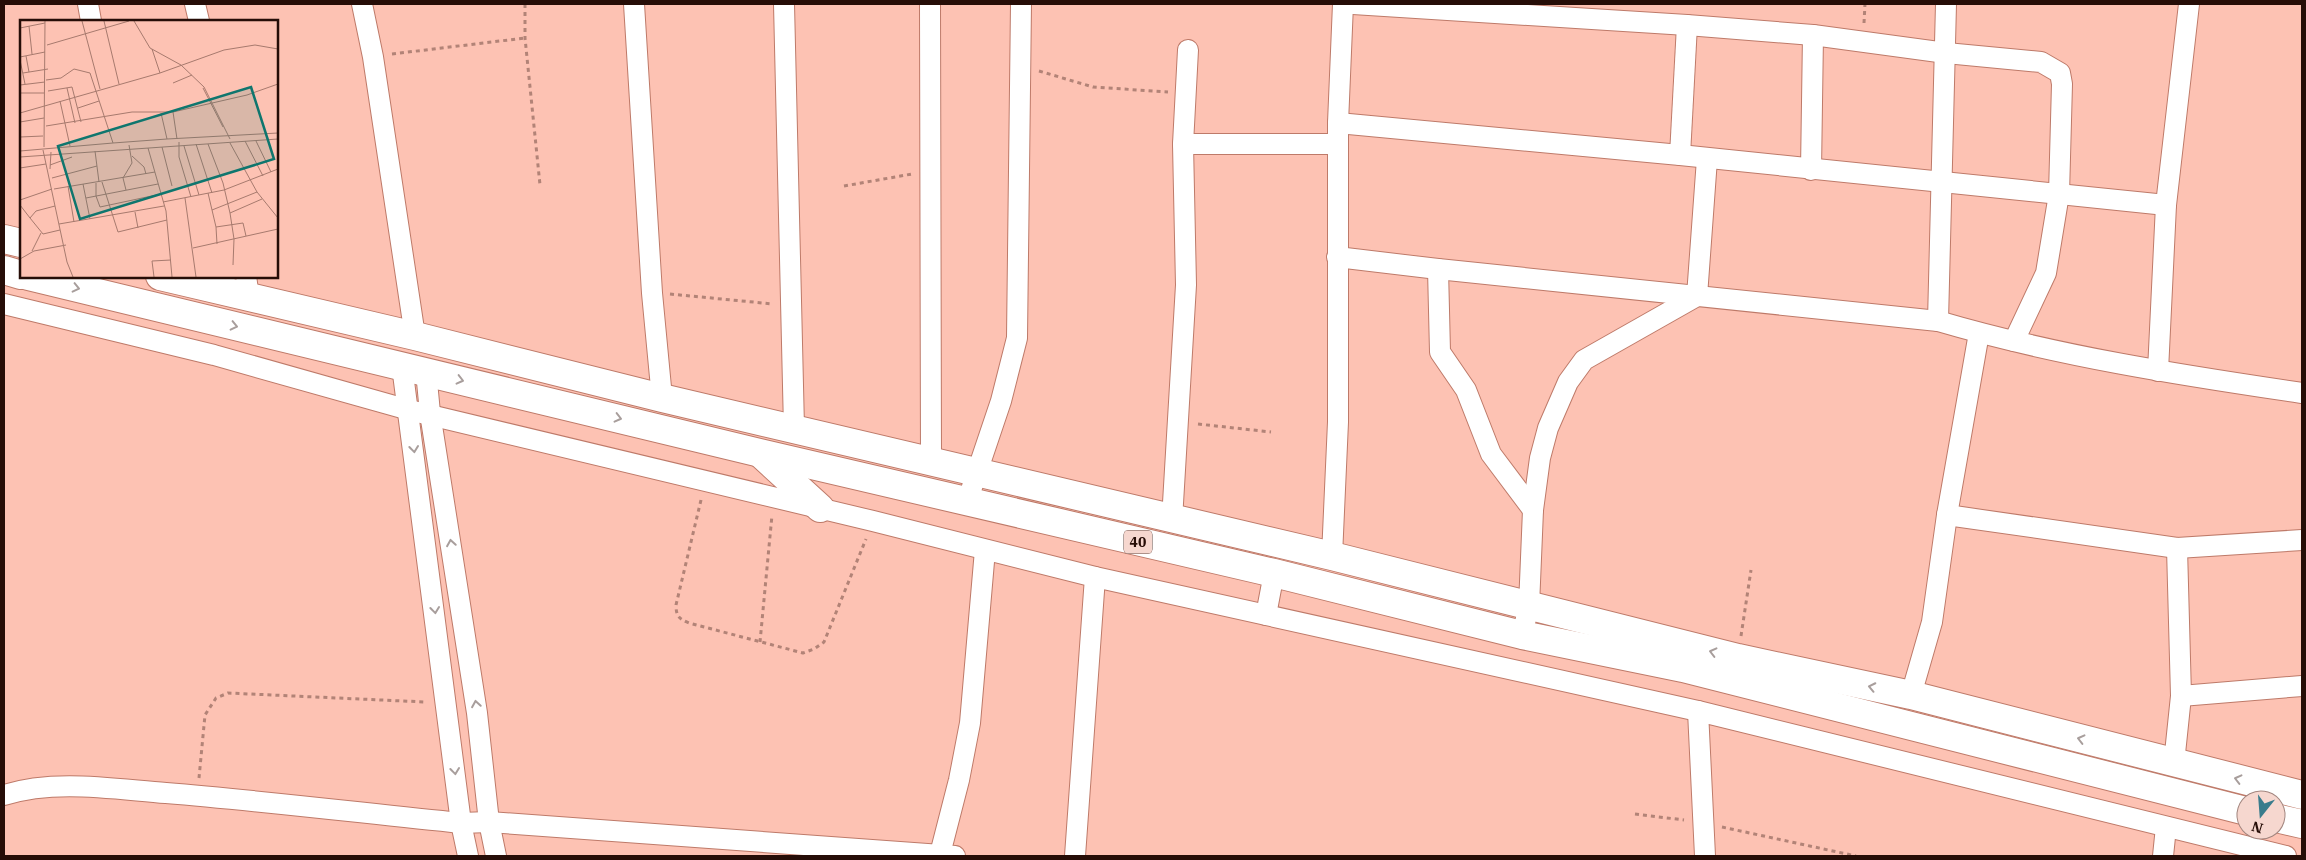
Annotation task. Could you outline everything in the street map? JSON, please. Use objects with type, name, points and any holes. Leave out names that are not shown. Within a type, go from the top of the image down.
[{"type":"highway","points":[[4,239],[20,243]]},
{"type":"highway","points":[[4,270],[20,275]]},
{"type":"highway","name":"40","points":[[36,278],[760,453],[1274,573],[1522,635],[1683,668],[2236,809]]},
{"type":"highway","name":"40","points":[[176,278],[247,287],[416,336],[662,398],[794,428],[1172,520],[1332,556],[1738,658],[1911,695],[2302,795]]},
{"type":"highway","points":[[760,453],[820,508]]},
{"type":"highway","points":[[2286,820],[2302,824]]},
{"type":"street","points":[[88,4],[91,20]]},
{"type":"street","points":[[195,4],[199,20]]},
{"type":"street","points":[[362,4],[373,57],[416,336]]},
{"type":"street","points":[[634,4],[652,292],[662,398]]},
{"type":"street","points":[[784,4],[794,428]]},
{"type":"street","points":[[930,4],[931,462]]},
{"type":"street","points":[[967,502],[1001,401],[1017,338],[1022,4]]},
{"type":"street","points":[[1332,556],[1338,422],[1338,123],[1343,4]]},
{"type":"street","points":[[1353,4],[1687,25],[1813,35],[1946,53],[2041,62],[2060,74],[2062,84],[2058,194],[2046,274],[2014,341]]},
{"type":"street","points":[[1938,322],[1946,4]]},
{"type":"street","points":[[2158,371],[2166,205],[2189,4]]},
{"type":"street","points":[[1680,155],[1687,25]]},
{"type":"street","points":[[1811,170],[1813,35]]},
{"type":"street","points":[[1172,520],[1186,285],[1183,144],[1188,50]]},
{"type":"street","points":[[1338,123],[1680,155],[1811,170],[2166,205]]},
{"type":"street","points":[[1183,144],[1338,144]]},
{"type":"street","points":[[1696,296],[1707,158]]},
{"type":"street","points":[[1337,257],[1438,270],[1938,322],[2014,341],[2158,371],[2302,393]]},
{"type":"street","points":[[1438,270],[1440,352],[1466,390],[1491,454],[1532,510]]},
{"type":"street","points":[[1522,635],[1529,606],[1532,510],[1540,458],[1548,428],[1568,382],[1584,360],[1696,296]]},
{"type":"street","points":[[4,304],[214,355],[409,410],[430,413],[705,482],[874,521],[1094,577],[1492,667],[1698,711],[2286,856]]},
{"type":"street","points":[[1911,695],[1932,622],[1948,514],[1980,333]]},
{"type":"street","points":[[414,369],[409,410],[461,823],[468,856]]},
{"type":"street","points":[[414,369],[430,413],[478,713],[489,822],[496,856]]},
{"type":"street","points":[[1948,514],[2177,548],[2302,540]]},
{"type":"street","points":[[2174,763],[2181,696],[2177,548]]},
{"type":"street","points":[[4,795],[20,790],[78,786],[198,796],[461,823],[489,822],[947,855],[970,723],[985,550]]},
{"type":"street","points":[[1266,615],[1274,573]]},
{"type":"street","points":[[1075,856],[1094,577]]},
{"type":"street","points":[[2181,696],[2302,686]]},
{"type":"street","points":[[1698,711],[1705,856]]},
{"type":"street","points":[[2163,856],[2166,827]]},
{"type":"path","points":[[524,4],[525,38],[540,185]]},
{"type":"path","points":[[373,57],[525,38]]},
{"type":"path","points":[[1020,65],[1093,86],[1186,94]]},
{"type":"path","points":[[844,186],[930,171]]},
{"type":"path","points":[[652,292],[791,306]]},
{"type":"path","points":[[1177,422],[1271,432]]},
{"type":"path","points":[[705,482],[676,605],[676,614],[681,620],[689,623],[803,652],[814,649],[824,642],[874,521]]},
{"type":"path","points":[[760,642],[773,497]]},
{"type":"path","points":[[1738,658],[1751,570]]},
{"type":"path","points":[[198,796],[205,715],[216,698],[228,693],[446,703]]},
{"type":"path","points":[[1635,814],[1704,823],[1856,856]]}]
